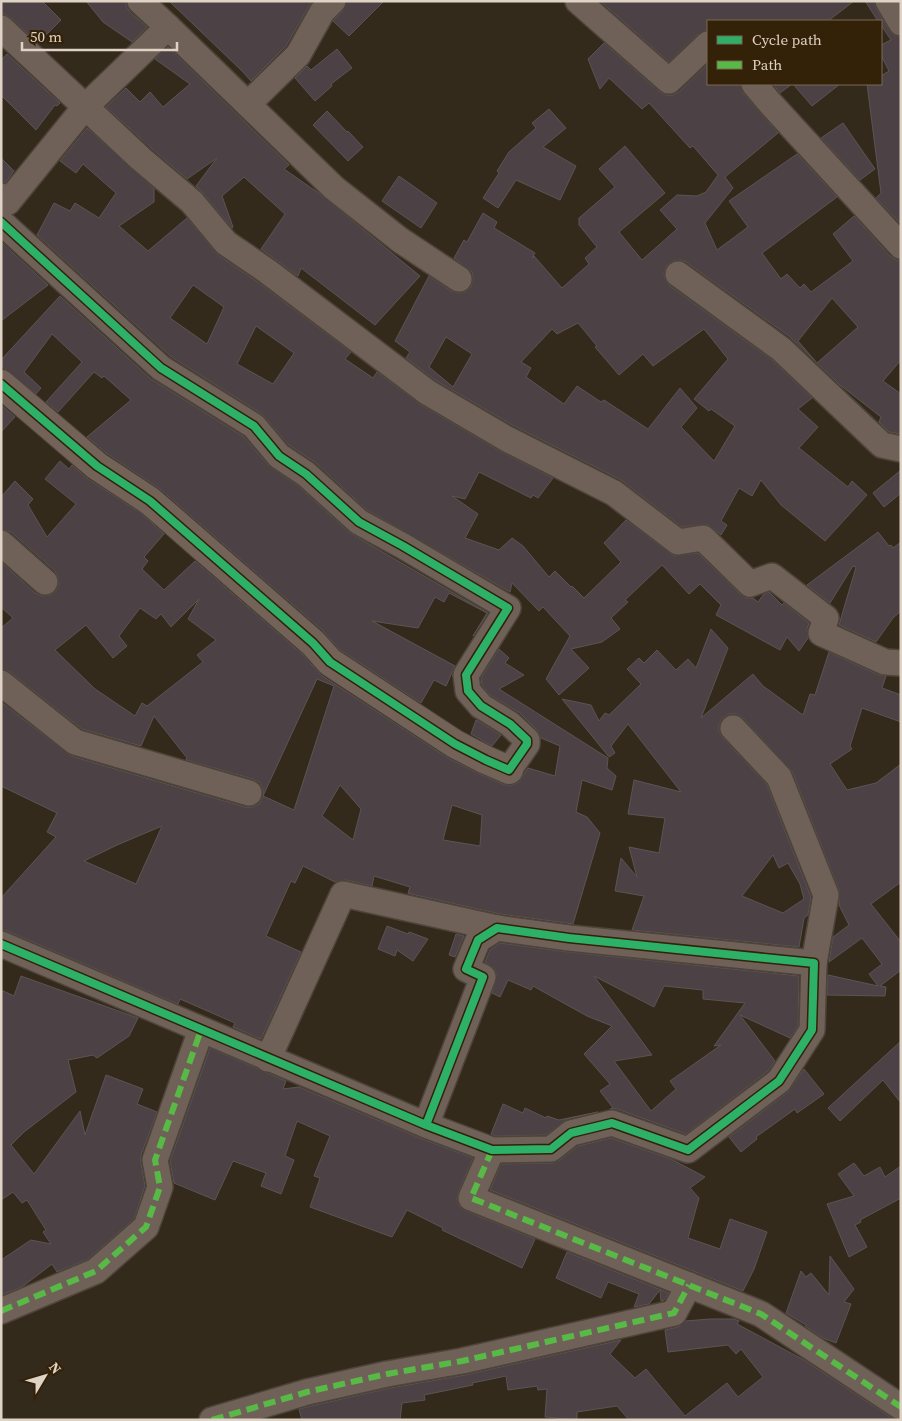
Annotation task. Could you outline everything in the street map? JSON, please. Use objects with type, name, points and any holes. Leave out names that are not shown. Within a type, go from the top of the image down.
[{"type":"street","points":[[140,1],[334,188],[400,240],[459,279]]},
{"type":"street","points":[[248,104],[298,55],[322,12],[333,1]]},
{"type":"street","points":[[578,1],[669,81],[707,45]]},
{"type":"street","points":[[888,1],[901,23]]},
{"type":"street","points":[[1,28],[141,159],[192,202],[226,243],[427,392],[507,439],[614,493],[678,542],[703,538],[750,584],[772,576],[826,618],[821,634],[840,640],[885,662],[901,663]]},
{"type":"street","points":[[1,384],[97,466],[150,500],[313,643],[330,662],[455,744],[510,770],[527,744],[527,740],[510,724],[482,706],[468,691],[466,674],[508,608],[359,522],[306,474],[279,456],[254,426],[161,368],[3,208],[85,107],[168,28]]},
{"type":"street","points":[[755,85],[901,246]]},
{"type":"street","points":[[678,274],[781,349],[882,445],[901,449]]},
{"type":"street","points":[[1,544],[45,582]]},
{"type":"street","points":[[1,683],[75,742],[249,793]]},
{"type":"street","points":[[1,944],[138,1001],[268,1059],[426,1125],[492,1150],[551,1149],[571,1133],[612,1122],[688,1150],[779,1082],[812,1030],[814,963],[826,895],[779,777],[733,728]]},
{"type":"street","points":[[268,1059],[343,894],[497,928],[569,938],[814,963]]},
{"type":"street","points":[[426,1125],[483,977],[466,969],[478,940],[497,928]]},
{"type":"street","points":[[1,1312],[96,1271],[146,1227],[160,1187],[155,1160],[201,1030]]},
{"type":"street","points":[[492,1150],[471,1198],[760,1314],[901,1407]]},
{"type":"street","points":[[212,1420],[325,1388],[387,1374],[462,1361],[674,1313],[689,1285]]},
{"type":"building","points":[[1,1],[42,1],[61,20],[38,43],[11,18],[1,12]]},
{"type":"building","points":[[86,1],[126,1],[126,6],[130,12],[147,27],[132,42],[103,22]]},
{"type":"building","points":[[169,1],[312,1],[286,46],[251,81]]},
{"type":"building","points":[[347,1],[384,1],[349,36],[333,21],[343,11]]},
{"type":"building","points":[[600,1],[854,1],[829,20],[707,20],[707,30],[698,34],[669,62]]},
{"type":"building","points":[[865,1],[874,1],[889,30],[894,35],[901,37],[901,224],[876,198],[881,193],[867,85],[882,85],[882,75],[889,71],[882,57],[882,44],[891,40],[882,26],[882,20],[877,20]]},
{"type":"building","points":[[604,43],[660,92],[666,95],[673,95],[679,92],[707,65],[707,85],[740,85],[743,93],[778,133],[725,177],[733,188],[705,223],[717,250],[748,227],[729,201],[797,154],[837,197],[762,253],[781,279],[787,274],[800,288],[804,284],[811,292],[853,261],[833,234],[854,216],[890,256],[896,260],[901,260],[901,360],[883,381],[901,394],[901,434],[889,432],[879,422],[881,417],[840,385],[817,363],[790,337],[686,262],[680,260],[673,261],[667,265],[664,272],[665,279],[670,286],[772,360],[812,398],[798,409],[818,427],[799,448],[848,487],[852,481],[867,495],[825,541],[781,505],[761,480],[752,496],[739,488],[721,521],[727,525],[721,535],[707,524],[682,527],[621,480],[514,426],[435,380],[406,358],[410,352],[395,341],[429,276],[451,291],[458,293],[465,292],[471,287],[472,272],[454,258],[464,240],[467,242],[483,213],[497,222],[494,228],[535,253],[532,258],[534,256],[562,288],[589,264],[585,258],[597,247],[579,225],[579,218],[615,187],[599,169],[625,146],[665,193],[619,232],[642,260],[677,229],[660,210],[677,195],[697,196],[706,192],[718,175],[693,146],[690,148],[649,103],[642,109],[609,78],[600,89],[588,59]],"holes":[[[832,298],[858,327],[817,363],[798,341]],[[578,323],[597,346],[595,347],[619,375],[643,354],[653,366],[704,329],[728,359],[694,399],[709,411],[711,409],[735,426],[714,461],[681,427],[697,408],[680,388],[648,429],[604,400],[601,402],[577,386],[564,404],[526,377],[531,368],[521,362],[552,329],[557,334]],[[446,337],[472,354],[453,387],[429,367]]]},
{"type":"building","points":[[168,47],[289,165],[284,169],[320,194],[420,276],[375,325],[301,268],[298,276],[261,249],[285,214],[244,177],[222,196],[232,228],[196,186],[217,158],[187,179],[106,107],[126,88],[140,102],[150,92],[163,107],[190,84],[155,59]]},
{"type":"building","points":[[337,49],[352,68],[331,84],[332,86],[315,101],[295,78],[307,66],[311,70]]},
{"type":"building","points":[[7,54],[60,103],[57,106],[55,105],[36,130],[1,95],[1,60]]},
{"type":"building","points":[[774,85],[791,85],[780,93]]},
{"type":"building","points":[[794,85],[839,85],[812,106]]},
{"type":"building","points":[[549,109],[566,128],[543,147],[576,166],[560,200],[516,180],[498,208],[483,198],[499,173],[497,171],[509,152],[536,128],[532,123]]},
{"type":"building","points":[[327,111],[363,147],[348,161],[313,125]]},
{"type":"building","points":[[843,123],[875,169],[860,180],[821,138]]},
{"type":"building","points":[[87,128],[154,188],[154,202],[119,226],[148,251],[187,218],[218,255],[259,283],[351,352],[345,359],[373,378],[377,372],[420,404],[500,451],[553,478],[538,498],[533,495],[531,498],[479,472],[465,499],[452,496],[478,514],[465,538],[499,550],[512,538],[523,546],[549,577],[555,571],[584,598],[621,562],[604,543],[626,520],[674,556],[698,553],[746,598],[753,598],[758,602],[763,595],[769,592],[782,605],[784,603],[809,623],[807,629],[808,638],[799,651],[787,637],[780,650],[716,615],[721,605],[700,584],[689,594],[662,565],[625,600],[628,602],[611,618],[620,629],[602,642],[571,649],[589,668],[559,695],[546,679],[570,636],[543,607],[539,611],[512,583],[510,592],[367,510],[316,463],[289,445],[262,414],[170,356],[37,235],[54,203],[70,211],[75,203],[99,218],[116,193],[83,164],[76,173],[60,161]],"holes":[[[193,285],[224,307],[207,344],[170,318]],[[256,326],[294,353],[273,384],[237,364]]]},
{"type":"building","points":[[1,158],[14,171],[5,183],[1,182]]},
{"type":"building","points":[[399,176],[437,203],[421,228],[382,201]]},
{"type":"building","points":[[1,242],[48,285],[1,321]]},
{"type":"building","points":[[60,296],[151,379],[244,437],[268,465],[297,485],[350,533],[488,613],[473,636],[487,613],[449,593],[444,602],[435,597],[418,628],[372,621],[455,666],[446,686],[434,680],[421,703],[340,650],[323,631],[160,489],[106,453],[87,437],[131,400],[104,376],[102,378],[94,372],[58,412],[46,402],[82,362],[52,334],[24,372],[41,388],[36,394],[1,366],[1,360]]},
{"type":"building","points":[[1,405],[15,417],[1,432]]},
{"type":"building","points":[[60,461],[69,469],[72,465],[88,479],[141,513],[164,534],[144,557],[148,561],[142,569],[164,590],[195,561],[302,654],[321,675],[448,758],[510,786],[519,782],[528,768],[555,776],[560,746],[541,738],[537,730],[520,713],[490,695],[482,685],[481,678],[499,649],[509,658],[505,663],[524,675],[499,689],[608,758],[607,768],[616,776],[612,790],[582,780],[576,812],[587,817],[600,833],[573,924],[500,914],[411,894],[408,893],[410,887],[374,876],[372,886],[346,880],[335,882],[303,866],[295,883],[291,881],[266,936],[301,952],[261,1039],[233,1027],[235,1023],[180,999],[178,1004],[1,930],[1,898],[56,837],[47,832],[57,813],[1,786],[1,702],[71,756],[245,807],[259,804],[263,797],[260,783],[253,779],[186,760],[187,758],[154,716],[141,746],[82,729],[10,672],[1,669],[1,628],[13,618],[1,607],[1,562],[35,593],[42,596],[50,595],[56,591],[59,584],[55,571],[11,532],[1,529],[1,497],[15,481],[33,499],[28,505],[47,537],[76,504],[45,479]],"holes":[[[199,599],[188,619],[216,640],[197,655],[203,662],[147,706],[142,703],[135,716],[95,689],[55,650],[86,625],[113,658],[127,646],[119,636],[140,608],[156,619],[161,614],[171,627]],[[317,679],[334,686],[294,810],[263,796]],[[340,785],[361,809],[353,840],[322,816]],[[452,805],[482,815],[480,846],[443,840]],[[162,826],[136,884],[84,861],[117,845]]]},
{"type":"building","points":[[901,470],[901,493],[884,507],[873,493]]},
{"type":"building","points":[[878,532],[889,546],[891,545],[893,548],[901,542],[901,611],[893,618],[876,642],[839,625],[856,567],[853,566],[830,603],[807,585]]},
{"type":"building","points":[[711,629],[728,648],[701,718],[753,674],[763,686],[803,715],[810,694],[815,695],[829,652],[879,675],[886,676],[882,688],[901,695],[901,722],[862,708],[850,746],[852,749],[830,764],[847,790],[876,783],[901,764],[901,882],[871,904],[901,942],[901,970],[880,986],[886,987],[885,996],[827,995],[828,975],[878,986],[869,974],[882,964],[862,938],[829,962],[833,937],[849,925],[839,905],[839,890],[792,771],[743,718],[737,714],[729,714],[723,718],[719,724],[719,732],[767,785],[811,897],[808,915],[804,918],[799,947],[632,930],[644,896],[615,891],[621,858],[637,877],[629,847],[659,853],[665,818],[628,814],[634,780],[681,792],[628,724],[611,746],[615,753],[609,757],[562,699],[591,705],[599,721],[605,713],[609,715],[641,684],[627,669],[639,658],[644,663],[657,650],[676,670],[688,659],[696,668]],"holes":[[[773,855],[779,868],[788,863],[800,884],[804,899],[783,913],[742,896]]]},
{"type":"building","points":[[476,720],[501,735],[492,746],[471,734]]},
{"type":"building","points":[[387,926],[428,939],[413,961],[397,950],[395,956],[378,949]]},
{"type":"building","points":[[456,934],[464,936],[455,957],[449,955]]},
{"type":"building","points":[[500,943],[799,976],[798,1026],[790,1038],[740,1015],[775,1061],[768,1071],[686,1134],[617,1109],[610,1109],[613,1108],[600,1091],[610,1084],[584,1054],[612,1026],[587,1016],[533,986],[531,990],[508,980],[500,997],[492,993],[497,975],[494,968],[485,962],[490,950]],"holes":[[[594,976],[654,1007],[664,986],[703,990],[703,999],[745,1003],[714,1046],[721,1045],[670,1081],[676,1089],[651,1111],[614,1061],[652,1055]]]},
{"type":"building","points":[[21,976],[138,1018],[129,1036],[97,1058],[93,1055],[68,1060],[76,1092],[24,1132],[11,1145],[34,1174],[80,1111],[85,1135],[106,1075],[143,1089],[137,1104],[157,1112],[141,1155],[145,1186],[134,1219],[88,1259],[57,1272],[52,1264],[22,1287],[1,1295],[1,1260],[31,1240],[51,1244],[43,1232],[46,1230],[27,1200],[22,1203],[13,1192],[1,1200],[1,990],[14,996]]},
{"type":"building","points":[[901,1041],[901,1103],[883,1080],[840,1121],[828,1108]]},
{"type":"building","points":[[210,1048],[286,1081],[283,1089],[299,1087],[420,1138],[473,1158],[458,1193],[459,1206],[466,1211],[535,1239],[522,1268],[442,1230],[443,1228],[407,1210],[392,1237],[310,1207],[320,1178],[314,1176],[330,1136],[297,1121],[285,1156],[294,1160],[281,1194],[261,1186],[266,1173],[233,1161],[215,1200],[174,1183],[170,1161]]},
{"type":"building","points":[[804,1069],[824,1094],[797,1113],[795,1109],[756,1137],[757,1139],[741,1152],[729,1137],[788,1092]]},
{"type":"building","points":[[503,1104],[523,1113],[525,1108],[546,1118],[547,1116],[559,1120],[598,1112],[567,1119],[546,1135],[495,1136],[491,1134]]},
{"type":"building","points":[[611,1138],[671,1159],[705,1177],[690,1188],[699,1198],[688,1238],[720,1249],[730,1219],[767,1232],[754,1269],[743,1291],[490,1190],[501,1164],[552,1163],[560,1160],[578,1146]]},
{"type":"building","points":[[854,1163],[864,1176],[880,1167],[885,1177],[901,1166],[901,1198],[860,1220],[861,1222],[855,1225],[867,1247],[849,1257],[827,1204],[854,1196],[838,1174]]},
{"type":"building","points":[[567,1252],[669,1293],[661,1301],[660,1290],[649,1304],[634,1307],[639,1294],[608,1282],[601,1298],[556,1278]]},
{"type":"building","points":[[830,1256],[854,1289],[844,1302],[851,1304],[836,1343],[823,1338],[786,1313],[801,1271],[806,1277],[811,1273],[829,1295]]},
{"type":"building","points":[[734,1319],[739,1321],[737,1324],[804,1360],[895,1420],[629,1420],[617,1406],[577,1412],[577,1420],[545,1417],[547,1389],[538,1390],[537,1386],[508,1390],[506,1376],[424,1395],[425,1400],[402,1403],[400,1420],[302,1420],[299,1409],[390,1388],[465,1375],[621,1340],[610,1354],[635,1378],[646,1369],[685,1416],[727,1383],[738,1397],[763,1377],[741,1349],[736,1354],[728,1345],[668,1352],[665,1330],[678,1327],[685,1321]]},
{"type":"marked path","points":[[1,1311],[96,1271],[146,1227],[160,1187],[155,1160],[201,1030]]},
{"type":"marked path","points":[[492,1150],[471,1198],[761,1314],[901,1407]]},
{"type":"marked path","points":[[212,1420],[307,1392],[387,1374],[462,1361],[674,1313],[689,1285]]},
{"type":"cycle path","points":[[1,222],[161,368],[254,426],[279,456],[306,474],[359,522],[508,608],[466,675],[468,691],[481,706],[510,724],[527,740],[527,744],[509,770],[455,744],[330,662],[313,643],[150,501],[97,466],[1,384]]},
{"type":"cycle path","points":[[1,944],[426,1125],[492,1150],[551,1149],[571,1133],[612,1123],[688,1150],[779,1081],[812,1030],[814,963],[569,938],[497,928],[478,940],[466,969],[483,977],[426,1125]]}]
